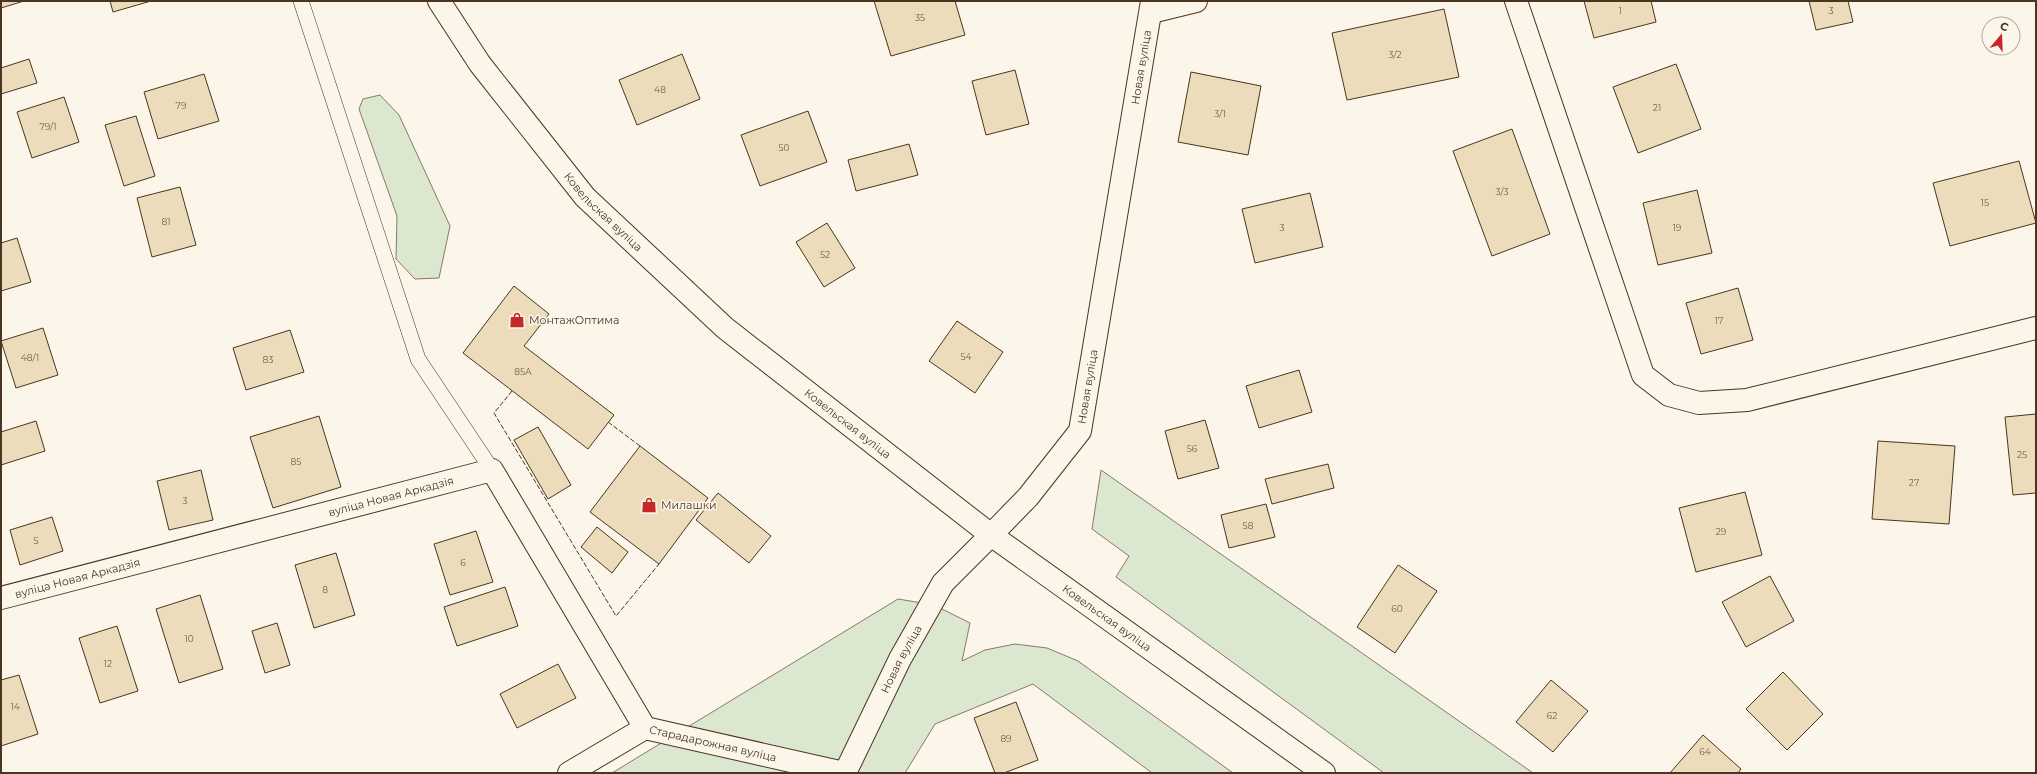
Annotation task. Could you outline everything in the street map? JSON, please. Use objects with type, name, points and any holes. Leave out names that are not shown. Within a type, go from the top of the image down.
[{"type":"street","name":"Ковельская вуліца","points":[[440,1],[480,64],[586,197],[725,328],[991,535],[1324,773]]},
{"type":"street","points":[[1150,5],[1196,1]]},
{"type":"street","points":[[1516,1],[1643,375],[1669,395],[1699,403],[1747,400],[2036,328]]},
{"type":"street","name":"Новая вуліца","points":[[845,773],[900,659],[943,583],[1028,497],[1080,431],[1150,5]]},
{"type":"street","name":"вуліца Новая Аркадзія","points":[[1,598],[492,470]]},
{"type":"street","points":[[492,470],[645,728]]},
{"type":"street","name":"Старадарожная вуліца","points":[[569,773],[645,728],[845,773]]},
{"type":"lane","points":[[301,1],[418,359],[492,470]]},
{"type":"green space","points":[[380,95],[399,115],[450,226],[439,278],[415,279],[396,259],[397,216],[359,109],[363,99]]},
{"type":"green space","points":[[1101,470],[1533,773],[1384,773],[1116,577],[1129,556],[1092,529]]},
{"type":"green space","points":[[898,599],[934,605],[970,623],[962,661],[985,650],[1015,644],[1047,648],[1078,661],[1233,773],[1152,773],[1033,684],[935,724],[905,773],[612,773]]},
{"type":"building","points":[[1,1],[24,1],[1,8]]},
{"type":"building","points":[[110,1],[151,1],[113,12]]},
{"type":"building","points":[[874,1],[955,1],[965,35],[891,56]]},
{"type":"building","points":[[1584,1],[1651,1],[1656,22],[1594,38]]},
{"type":"building","points":[[1809,1],[1848,1],[1853,22],[1816,30]]},
{"type":"building","points":[[1444,9],[1459,77],[1347,100],[1332,33]]},
{"type":"building","points":[[682,54],[700,99],[637,125],[619,80]]},
{"type":"building","points":[[29,59],[37,83],[1,94],[1,68]]},
{"type":"building","points":[[1676,64],[1701,129],[1638,153],[1613,87]]},
{"type":"building","points":[[1015,70],[1029,124],[986,135],[972,81]]},
{"type":"building","points":[[1191,72],[1261,86],[1248,155],[1178,142]]},
{"type":"building","points":[[204,74],[219,121],[158,139],[144,92]]},
{"type":"building","points":[[64,97],[79,142],[32,158],[17,112]]},
{"type":"building","points":[[808,111],[827,162],[760,186],[741,135]]},
{"type":"building","points":[[136,116],[155,176],[124,186],[105,125]]},
{"type":"building","points":[[1512,129],[1550,234],[1492,256],[1453,151]]},
{"type":"building","points":[[909,144],[918,175],[856,191],[848,160]]},
{"type":"building","points":[[2019,161],[2036,223],[1950,246],[1933,183]]},
{"type":"building","points":[[180,187],[196,245],[152,257],[137,198]]},
{"type":"building","points":[[1697,190],[1712,253],[1658,265],[1643,203]]},
{"type":"building","points":[[1310,193],[1323,247],[1255,263],[1242,209]]},
{"type":"building","points":[[827,223],[855,268],[824,287],[796,242]]},
{"type":"building","points":[[17,238],[31,282],[1,291],[1,243]]},
{"type":"building","points":[[514,286],[549,314],[524,346],[614,415],[588,449],[463,353]]},
{"type":"building","points":[[1738,288],[1753,340],[1701,354],[1686,303]]},
{"type":"building","points":[[957,321],[1003,352],[975,393],[929,361]]},
{"type":"building","points":[[43,328],[58,375],[16,388],[1,341]]},
{"type":"building","points":[[290,330],[304,372],[246,390],[233,348]]},
{"type":"building","points":[[1299,370],[1312,412],[1259,428],[1246,386]]},
{"type":"building","points":[[2036,414],[2036,493],[2013,495],[2005,417]]},
{"type":"building","points":[[319,416],[341,487],[273,508],[250,437]]},
{"type":"building","points":[[1205,420],[1219,468],[1178,479],[1165,431]]},
{"type":"building","points":[[36,421],[45,451],[1,465],[1,432]]},
{"type":"building","points":[[538,427],[571,485],[548,499],[514,440]]},
{"type":"building","points":[[1878,441],[1955,446],[1949,524],[1872,519]]},
{"type":"building","name":"Милашки","points":[[640,446],[708,498],[659,564],[590,512]]},
{"type":"building","points":[[1328,464],[1334,488],[1272,504],[1265,479]]},
{"type":"building","points":[[201,470],[213,520],[169,530],[157,481]]},
{"type":"building","points":[[1745,492],[1762,555],[1696,572],[1679,508]]},
{"type":"building","points":[[718,493],[771,536],[749,563],[696,520]]},
{"type":"building","points":[[1266,504],[1275,537],[1229,548],[1221,515]]},
{"type":"building","points":[[52,517],[63,551],[20,565],[10,530]]},
{"type":"building","points":[[597,527],[628,552],[612,573],[581,547]]},
{"type":"building","points":[[476,531],[493,582],[450,595],[434,544]]},
{"type":"building","points":[[336,553],[355,615],[314,628],[295,565]]},
{"type":"building","points":[[1398,565],[1437,591],[1395,653],[1357,627]]},
{"type":"building","points":[[1770,576],[1794,621],[1746,647],[1722,602]]},
{"type":"building","points":[[505,587],[518,626],[457,646],[444,607]]},
{"type":"building","points":[[200,595],[223,669],[179,683],[156,609]]},
{"type":"building","points":[[277,623],[290,665],[265,673],[252,631]]},
{"type":"building","points":[[117,626],[138,691],[100,703],[79,638]]},
{"type":"building","points":[[558,664],[576,698],[517,728],[500,694]]},
{"type":"building","points":[[1783,672],[1823,714],[1787,750],[1746,709]]},
{"type":"building","points":[[19,675],[38,734],[1,746],[1,680]]},
{"type":"building","points":[[1551,680],[1588,711],[1553,752],[1516,722]]},
{"type":"building","points":[[1016,702],[1038,760],[1004,773],[995,773],[974,718]]},
{"type":"building","points":[[1703,735],[1741,769],[1738,773],[1670,773]]},
{"type":"fence","points":[[512,391],[494,413],[616,616],[659,564]]},
{"type":"fence","points":[[608,422],[640,446]]},
{"type":"place","name":"МонтажОптима","points":[[517,320]]},
{"type":"place","name":"Милашки","points":[[649,505]]}]
